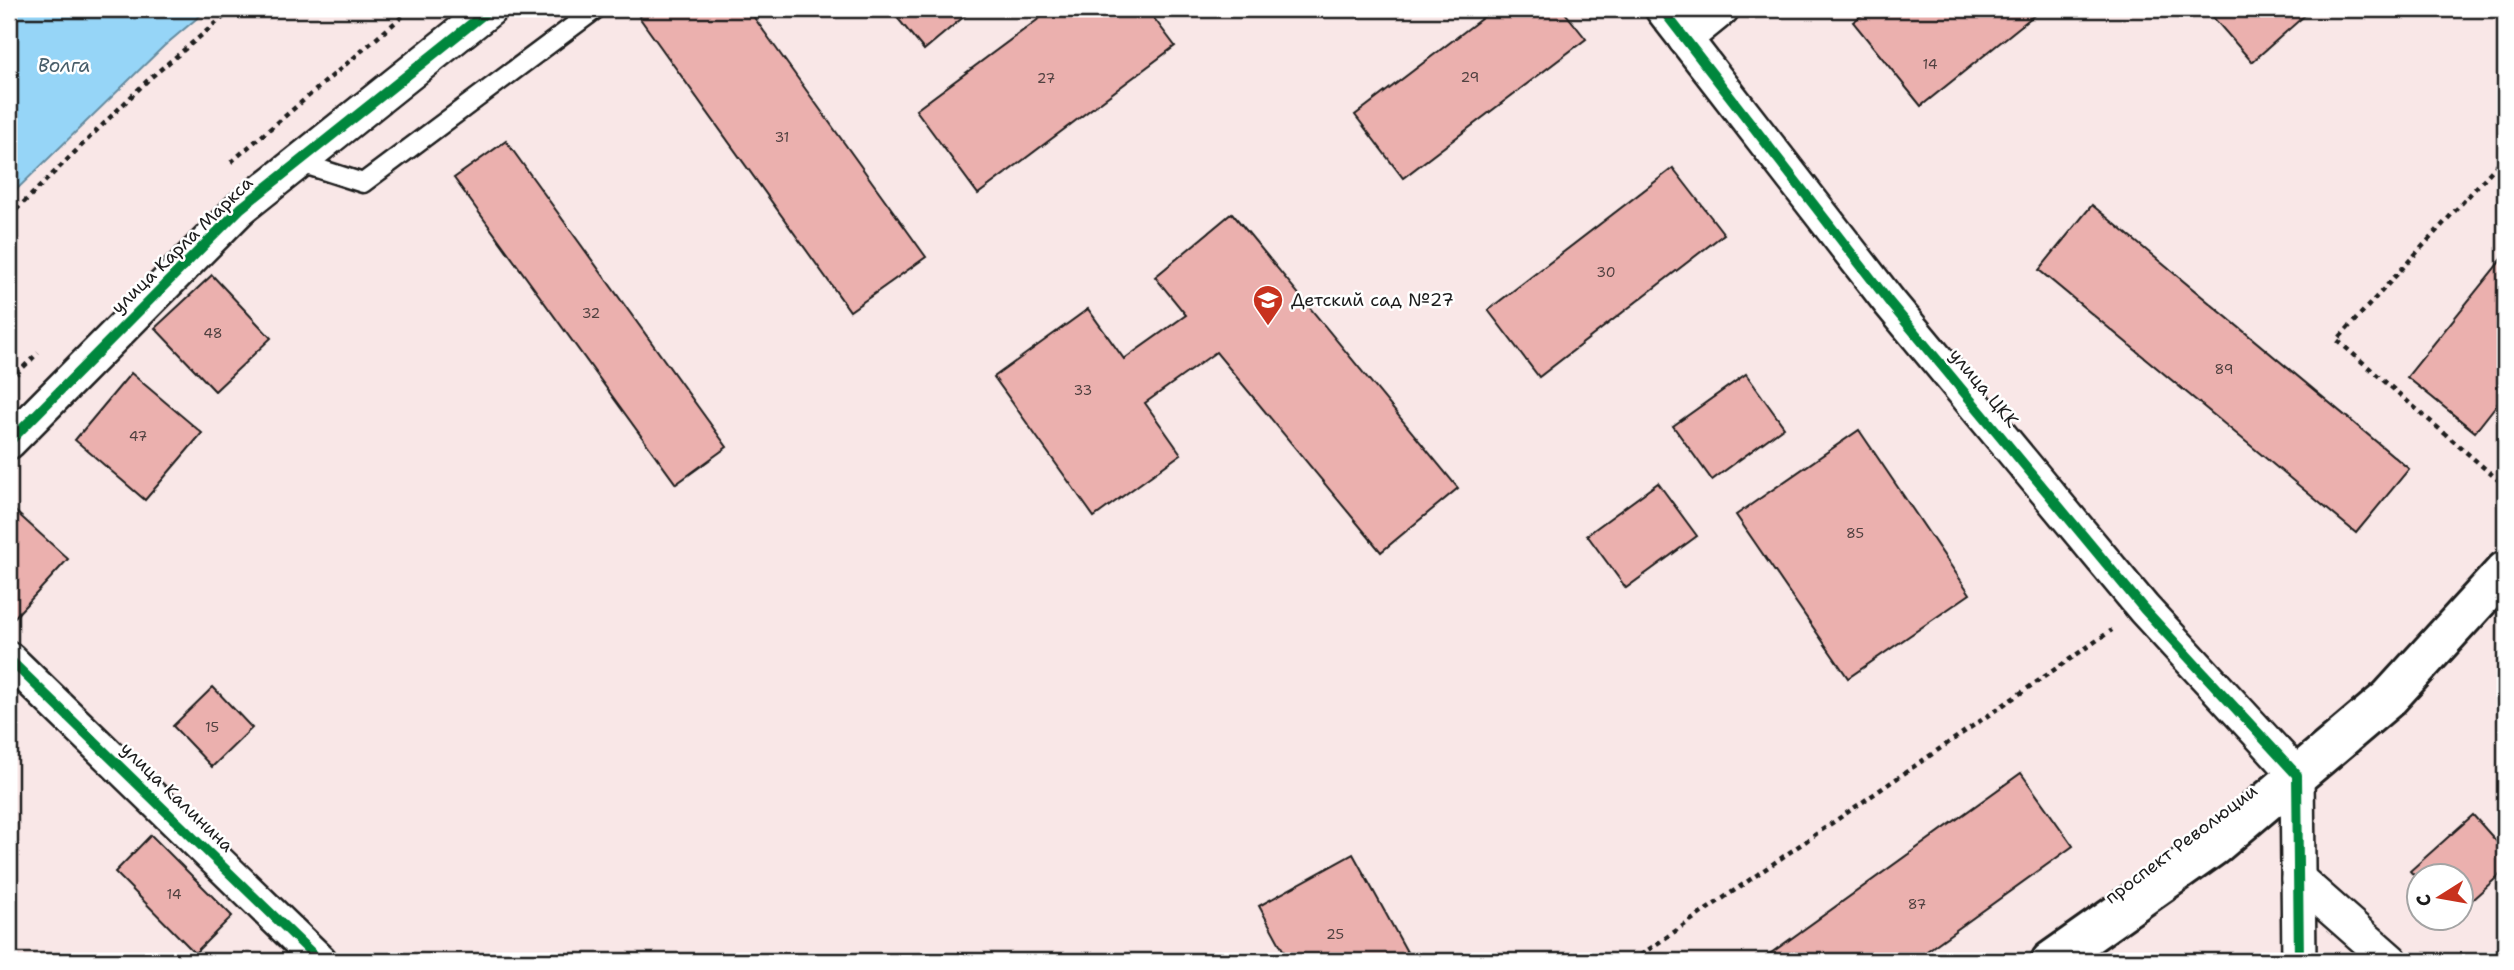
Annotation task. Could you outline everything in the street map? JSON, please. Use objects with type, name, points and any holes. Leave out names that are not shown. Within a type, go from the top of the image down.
[{"type":"street","name":"улица Карла Маркса","points":[[9,442],[241,208],[490,9]]},
{"type":"street","name":"улица ЦКК","points":[[1662,9],[1890,303],[2144,608],[2297,775]]},
{"type":"street","points":[[1685,39],[1722,9]]},
{"type":"street","name":"проспект Революции","points":[[2051,961],[2214,846],[2389,698],[2505,571]]},
{"type":"street","name":"улица Калинина","points":[[9,659],[320,961]]},
{"type":"street","points":[[2297,775],[2299,961]]},
{"type":"street","points":[[2298,879],[2391,961]]},
{"type":"lane","points":[[298,162],[363,183],[596,9]]},
{"type":"path","points":[[9,217],[149,79],[233,9]]},
{"type":"path","points":[[2505,156],[2337,340],[2505,486]]},
{"type":"path","points":[[1632,961],[2144,608]]},
{"type":"water","name":"Волга","points":[[9,9],[208,9],[164,46],[9,197]]},
{"type":"building","points":[[650,9],[748,9],[926,257],[850,311],[639,17]]},
{"type":"building","points":[[890,9],[973,9],[924,50]]},
{"type":"building","points":[[1052,9],[1147,9],[1175,46],[978,194],[916,110]]},
{"type":"building","points":[[1494,9],[1562,9],[1586,39],[1403,178],[1355,115]]},
{"type":"building","points":[[1870,9],[2042,9],[1921,106],[1853,22]]},
{"type":"building","points":[[2219,9],[2312,9],[2252,62],[2211,15]]},
{"type":"building","points":[[506,141],[727,447],[676,484],[454,178]]},
{"type":"building","points":[[1673,168],[1724,234],[1539,377],[1488,310]]},
{"type":"building","points":[[2092,205],[2409,469],[2356,533],[2039,270]]},
{"type":"building","points":[[1232,213],[1458,488],[1381,552],[1216,352],[1145,403],[1181,454],[1094,517],[994,377],[1088,309],[1124,359],[1186,315],[1155,277]]},
{"type":"building","points":[[2505,255],[2505,394],[2475,432],[2407,377]]},
{"type":"building","points":[[212,275],[271,338],[215,391],[155,328]]},
{"type":"building","points":[[131,373],[202,433],[145,500],[75,440]]},
{"type":"building","points":[[1746,374],[1784,427],[1712,480],[1673,426]]},
{"type":"building","points":[[1859,430],[1970,594],[1848,678],[1736,515]]},
{"type":"building","points":[[1658,483],[1697,536],[1626,588],[1587,535]]},
{"type":"building","points":[[15,511],[68,559],[13,619],[9,615],[9,518]]},
{"type":"building","points":[[213,687],[252,728],[212,767],[173,726]]},
{"type":"building","points":[[2021,773],[2073,846],[1913,961],[1760,961]]},
{"type":"building","points":[[2473,815],[2505,851],[2505,870],[2476,896],[2476,862],[2420,862]]},
{"type":"building","points":[[151,835],[232,916],[195,953],[115,872]]},
{"type":"building","points":[[1353,854],[1412,961],[1289,961],[1259,906]]},
{"type":"cycle path","points":[[9,442],[241,208],[490,9]]},
{"type":"cycle path","points":[[1662,9],[1890,303],[2144,609],[2297,775],[2299,961]]},
{"type":"cycle path","points":[[9,659],[320,961]]},
{"type":"place","name":"Детский сад №27","points":[[1268,327]]}]
